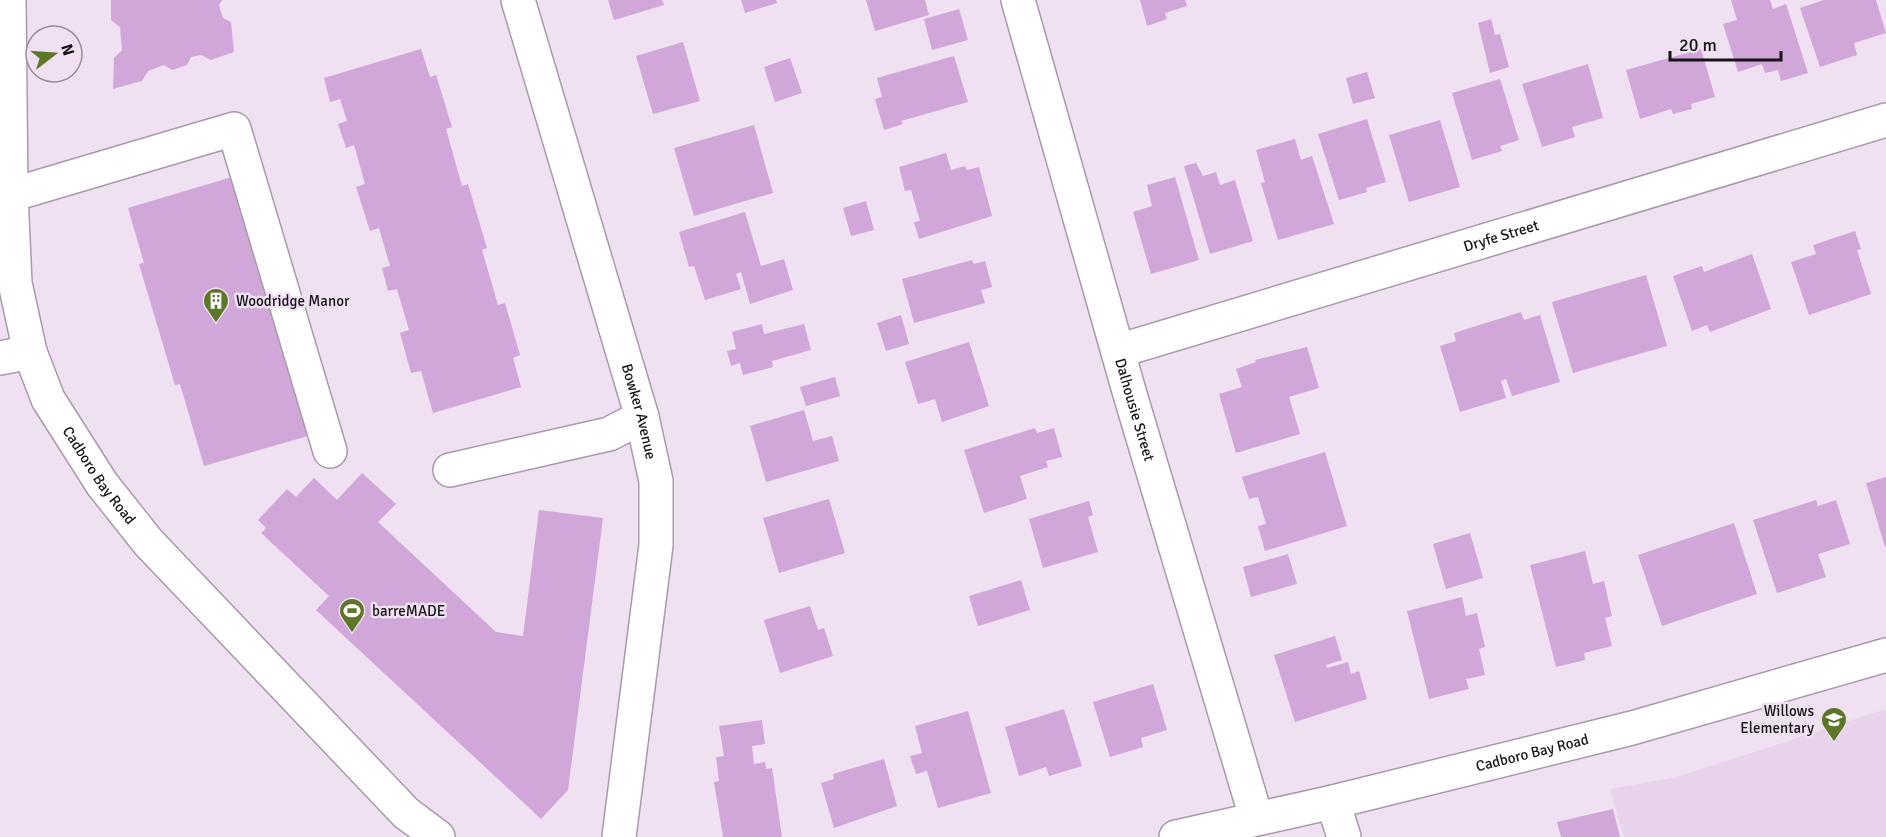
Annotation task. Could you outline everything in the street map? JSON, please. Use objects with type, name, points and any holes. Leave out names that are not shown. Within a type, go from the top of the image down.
[{"type":"street","name":"Cadboro Bay Road","points":[[9,0],[15,355],[48,399],[102,483],[148,542],[413,825],[438,837]]},
{"type":"street","name":"Bowker Avenue","points":[[518,0],[642,417],[656,481],[657,545],[617,833]]},
{"type":"street","name":"Dalhousie Street","points":[[1018,0],[1118,351],[1256,818]]},
{"type":"street","name":"Dryfe Street","points":[[1118,351],[1886,120]]},
{"type":"street","points":[[11,195],[234,129],[330,451]]},
{"type":"street","points":[[450,470],[609,434],[642,417]]},
{"type":"street","name":"Cadboro Bay Road","points":[[1176,837],[1333,802],[1632,728],[1886,656]]},
{"type":"street","points":[[1333,802],[1344,837]]},
{"type":"shaded area","name":"Willows Elementary","points":[[1886,709],[1886,837],[1624,837],[1610,789],[1677,777]]},
{"type":"building","points":[[111,0],[222,0],[219,5],[223,18],[231,22],[234,52],[211,60],[201,55],[191,57],[187,65],[172,70],[164,65],[148,71],[142,81],[113,89],[114,58],[122,50],[120,27],[111,20]]},
{"type":"building","points":[[608,0],[662,0],[664,5],[614,20]]},
{"type":"building","points":[[741,0],[776,0],[777,3],[745,13]]},
{"type":"building","points":[[866,0],[925,0],[929,15],[875,31]]},
{"type":"building","points":[[1140,0],[1185,0],[1187,6],[1165,13],[1167,19],[1147,26]]},
{"type":"building","points":[[1731,0],[1770,0],[1773,9],[1786,4],[1808,73],[1781,81],[1778,70],[1765,73],[1762,64],[1738,72],[1723,24],[1737,20]]},
{"type":"building","points":[[1824,0],[1876,0],[1886,33],[1854,43],[1857,55],[1820,67],[1800,8]]},
{"type":"building","points":[[959,9],[968,40],[932,50],[924,19]]},
{"type":"building","points":[[1491,19],[1495,35],[1500,34],[1509,67],[1490,73],[1478,23]]},
{"type":"building","points":[[683,42],[700,101],[653,114],[636,56]]},
{"type":"building","points":[[421,49],[430,77],[436,75],[452,127],[446,129],[462,186],[468,184],[487,248],[482,250],[498,305],[505,303],[520,355],[513,358],[521,387],[433,413],[421,371],[411,373],[400,333],[409,330],[397,289],[388,291],[382,268],[390,266],[379,228],[370,231],[356,187],[365,184],[354,145],[346,148],[338,124],[347,121],[340,99],[330,102],[324,78]]},
{"type":"building","points":[[1701,49],[1715,97],[1691,104],[1692,109],[1673,114],[1671,109],[1640,119],[1626,70]]},
{"type":"building","points":[[954,56],[968,102],[901,121],[903,124],[884,130],[875,99],[882,97],[877,78]]},
{"type":"building","points":[[790,58],[802,93],[775,102],[764,67]]},
{"type":"building","points":[[1588,64],[1603,118],[1572,127],[1575,137],[1542,147],[1522,84]]},
{"type":"building","points":[[1367,72],[1375,98],[1353,104],[1346,78]]},
{"type":"building","points":[[1500,79],[1519,140],[1500,146],[1502,151],[1472,160],[1452,93]]},
{"type":"building","points":[[1367,119],[1386,182],[1366,188],[1367,192],[1339,200],[1318,134]]},
{"type":"building","points":[[1440,120],[1460,187],[1409,202],[1389,135]]},
{"type":"building","points":[[754,125],[773,193],[694,216],[674,148]]},
{"type":"building","points":[[1295,139],[1301,160],[1312,156],[1334,224],[1278,240],[1261,183],[1265,182],[1256,150]]},
{"type":"building","points":[[946,153],[951,170],[965,166],[967,170],[979,167],[992,216],[919,239],[914,222],[920,221],[911,190],[905,191],[899,167]]},
{"type":"building","points":[[1196,163],[1203,176],[1216,172],[1220,185],[1235,180],[1253,241],[1210,254],[1184,166]]},
{"type":"building","name":"Woodridge Manor","points":[[232,177],[308,436],[204,466],[180,384],[175,385],[139,264],[144,263],[128,208]]},
{"type":"building","points":[[1175,177],[1199,260],[1151,274],[1133,212],[1152,206],[1147,185]]},
{"type":"building","points":[[866,201],[874,230],[851,236],[843,208]]},
{"type":"building","points":[[745,212],[761,266],[784,259],[793,290],[750,304],[741,272],[736,274],[741,289],[705,300],[694,266],[689,267],[679,232]]},
{"type":"building","points":[[1855,231],[1861,249],[1857,250],[1871,294],[1809,315],[1791,262],[1816,254],[1813,245]]},
{"type":"building","points":[[1752,254],[1771,309],[1710,332],[1707,325],[1692,331],[1673,276],[1702,266],[1704,272]]},
{"type":"building","points":[[972,260],[974,264],[985,261],[992,287],[981,290],[985,303],[914,323],[902,279]]},
{"type":"building","points":[[1646,275],[1667,346],[1573,373],[1552,302]]},
{"type":"building","points":[[1521,312],[1524,320],[1540,315],[1560,382],[1512,396],[1506,379],[1501,381],[1506,398],[1460,412],[1440,346],[1456,341],[1454,333]]},
{"type":"building","points":[[901,315],[909,344],[886,351],[877,323]]},
{"type":"building","points":[[762,324],[764,334],[804,324],[811,350],[772,361],[773,367],[743,375],[740,363],[731,366],[727,351],[736,349],[732,332]]},
{"type":"building","points":[[969,342],[989,406],[942,422],[935,399],[918,404],[905,362]]},
{"type":"building","points":[[1307,347],[1319,388],[1289,397],[1300,434],[1236,453],[1219,394],[1242,387],[1236,369],[1256,362],[1255,360]]},
{"type":"building","points":[[835,377],[840,396],[806,406],[800,387]]},
{"type":"building","points":[[804,410],[813,441],[832,436],[839,461],[766,482],[750,426]]},
{"type":"building","points":[[1035,428],[1037,433],[1054,428],[1062,457],[1046,461],[1048,467],[1020,476],[1027,499],[984,513],[964,450]]},
{"type":"building","points":[[1325,452],[1347,526],[1265,551],[1258,526],[1266,524],[1258,497],[1249,499],[1242,477]]},
{"type":"building","points":[[362,473],[396,504],[378,522],[496,632],[523,636],[539,510],[603,518],[568,790],[541,819],[316,610],[329,596],[261,533],[266,528],[258,520],[287,489],[296,497],[314,478],[337,500]]},
{"type":"building","points":[[1886,477],[1886,546],[1885,547],[1866,483]]},
{"type":"building","points":[[829,499],[845,553],[779,573],[763,518]]},
{"type":"building","points":[[1816,500],[1818,506],[1836,500],[1850,544],[1818,554],[1826,577],[1777,593],[1753,520]]},
{"type":"building","points":[[1089,501],[1093,515],[1088,517],[1098,552],[1043,568],[1029,519]]},
{"type":"building","points":[[1734,523],[1757,594],[1662,626],[1638,555]]},
{"type":"building","points":[[1470,533],[1483,578],[1446,589],[1433,544]]},
{"type":"building","points":[[1585,551],[1593,584],[1604,581],[1612,616],[1605,618],[1612,646],[1584,653],[1585,660],[1556,667],[1530,565]]},
{"type":"building","points":[[1288,554],[1297,584],[1251,597],[1243,567]]},
{"type":"building","points":[[1021,580],[1030,610],[978,626],[969,596]]},
{"type":"building","points":[[1462,597],[1466,616],[1477,613],[1485,647],[1479,649],[1485,675],[1466,679],[1469,689],[1429,699],[1407,611]]},
{"type":"building","points":[[810,606],[818,630],[824,628],[833,656],[780,673],[764,620]]},
{"type":"building","points":[[1335,636],[1342,660],[1326,665],[1327,668],[1348,662],[1351,674],[1359,671],[1367,699],[1295,722],[1274,655]]},
{"type":"building","points":[[1153,684],[1167,730],[1141,738],[1143,747],[1110,757],[1093,702]]},
{"type":"building","points":[[1064,709],[1082,766],[1049,776],[1046,767],[1019,776],[1005,727]]},
{"type":"building","points":[[968,711],[991,793],[938,808],[927,771],[916,774],[910,756],[922,753],[915,726]]},
{"type":"building","points":[[762,720],[765,744],[752,746],[754,764],[765,762],[766,769],[772,768],[782,837],[723,837],[714,782],[719,781],[716,757],[724,756],[719,726]]},
{"type":"building","points":[[884,759],[897,806],[834,828],[821,783],[834,779],[833,774]]},
{"type":"building","points":[[1613,809],[1620,837],[1561,837],[1557,822]]},
{"type":"place","name":"Woodridge Manor","points":[[216,324]]},
{"type":"place","name":"barreMADE","points":[[352,634]]},
{"type":"place","name":"Willows Elementary","points":[[1834,743]]}]
